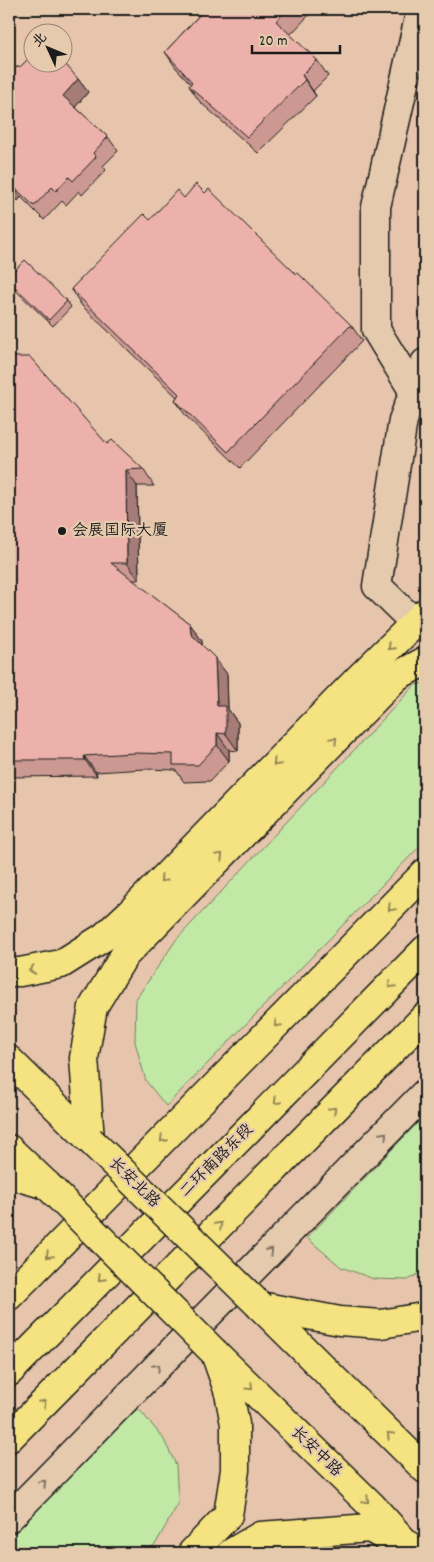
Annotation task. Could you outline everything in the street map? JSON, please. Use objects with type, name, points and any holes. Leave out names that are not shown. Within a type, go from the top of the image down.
[{"type":"main road","points":[[9,972],[20,972],[61,964],[104,937],[130,914],[420,618]]},
{"type":"main road","points":[[90,1140],[84,1058],[93,1007],[124,956],[149,928],[397,676],[425,661]]},
{"type":"main road","points":[[9,1296],[425,873]]},
{"type":"main road","name":"二环南路东段","points":[[9,1372],[425,950]]},
{"type":"main road","points":[[9,1438],[425,1017]]},
{"type":"main road","name":"长安北路","points":[[9,1060],[260,1306]]},
{"type":"main road","points":[[9,1149],[215,1353],[229,1393],[235,1424],[235,1470],[228,1516],[192,1553]]},
{"type":"main road","points":[[9,1174],[47,1185]]},
{"type":"main road","points":[[260,1306],[340,1321],[380,1324],[425,1316]]},
{"type":"main road","points":[[260,1306],[425,1468]]},
{"type":"main road","name":"长安中路","points":[[215,1353],[371,1505],[414,1553]]},
{"type":"main road","points":[[231,1553],[260,1536],[370,1528],[414,1553]]},
{"type":"street","points":[[414,392],[376,330],[376,207],[420,9]]},
{"type":"street","points":[[420,618],[377,586],[404,420],[425,363]]},
{"type":"street","points":[[9,1518],[425,1093]]},
{"type":"green space","points":[[425,683],[425,841],[166,1106],[146,1081],[135,1042],[136,999],[176,940],[415,685]]},
{"type":"green space","points":[[425,1115],[425,1270],[408,1280],[374,1279],[341,1267],[307,1238]]},
{"type":"green space","points":[[138,1408],[163,1438],[176,1465],[178,1504],[156,1543],[145,1553],[9,1553],[9,1538]]},
{"type":"building","points":[[205,9],[288,9],[276,21],[317,60],[302,75],[305,80],[247,137],[189,86],[192,82],[165,52]]},
{"type":"building","points":[[22,65],[22,72],[72,72],[78,79],[63,96],[108,137],[93,153],[96,157],[73,181],[69,177],[56,191],[52,187],[34,206],[11,184],[9,186],[9,68]]},
{"type":"building","points":[[196,184],[205,193],[209,189],[351,325],[228,452],[175,400],[179,394],[71,289],[144,214],[150,220],[177,190],[184,198]]},
{"type":"building","points":[[25,260],[67,301],[49,320],[9,281],[9,276]]},
{"type":"building","name":"会展国际大厦","points":[[9,357],[30,357],[107,444],[112,440],[143,469],[126,470],[127,563],[111,563],[190,624],[191,634],[215,658],[217,706],[226,706],[226,734],[217,733],[217,745],[198,765],[173,765],[173,754],[134,753],[84,756],[85,760],[9,760]]},
{"type":"place","name":"会展国际大厦","points":[[62,531]]}]
